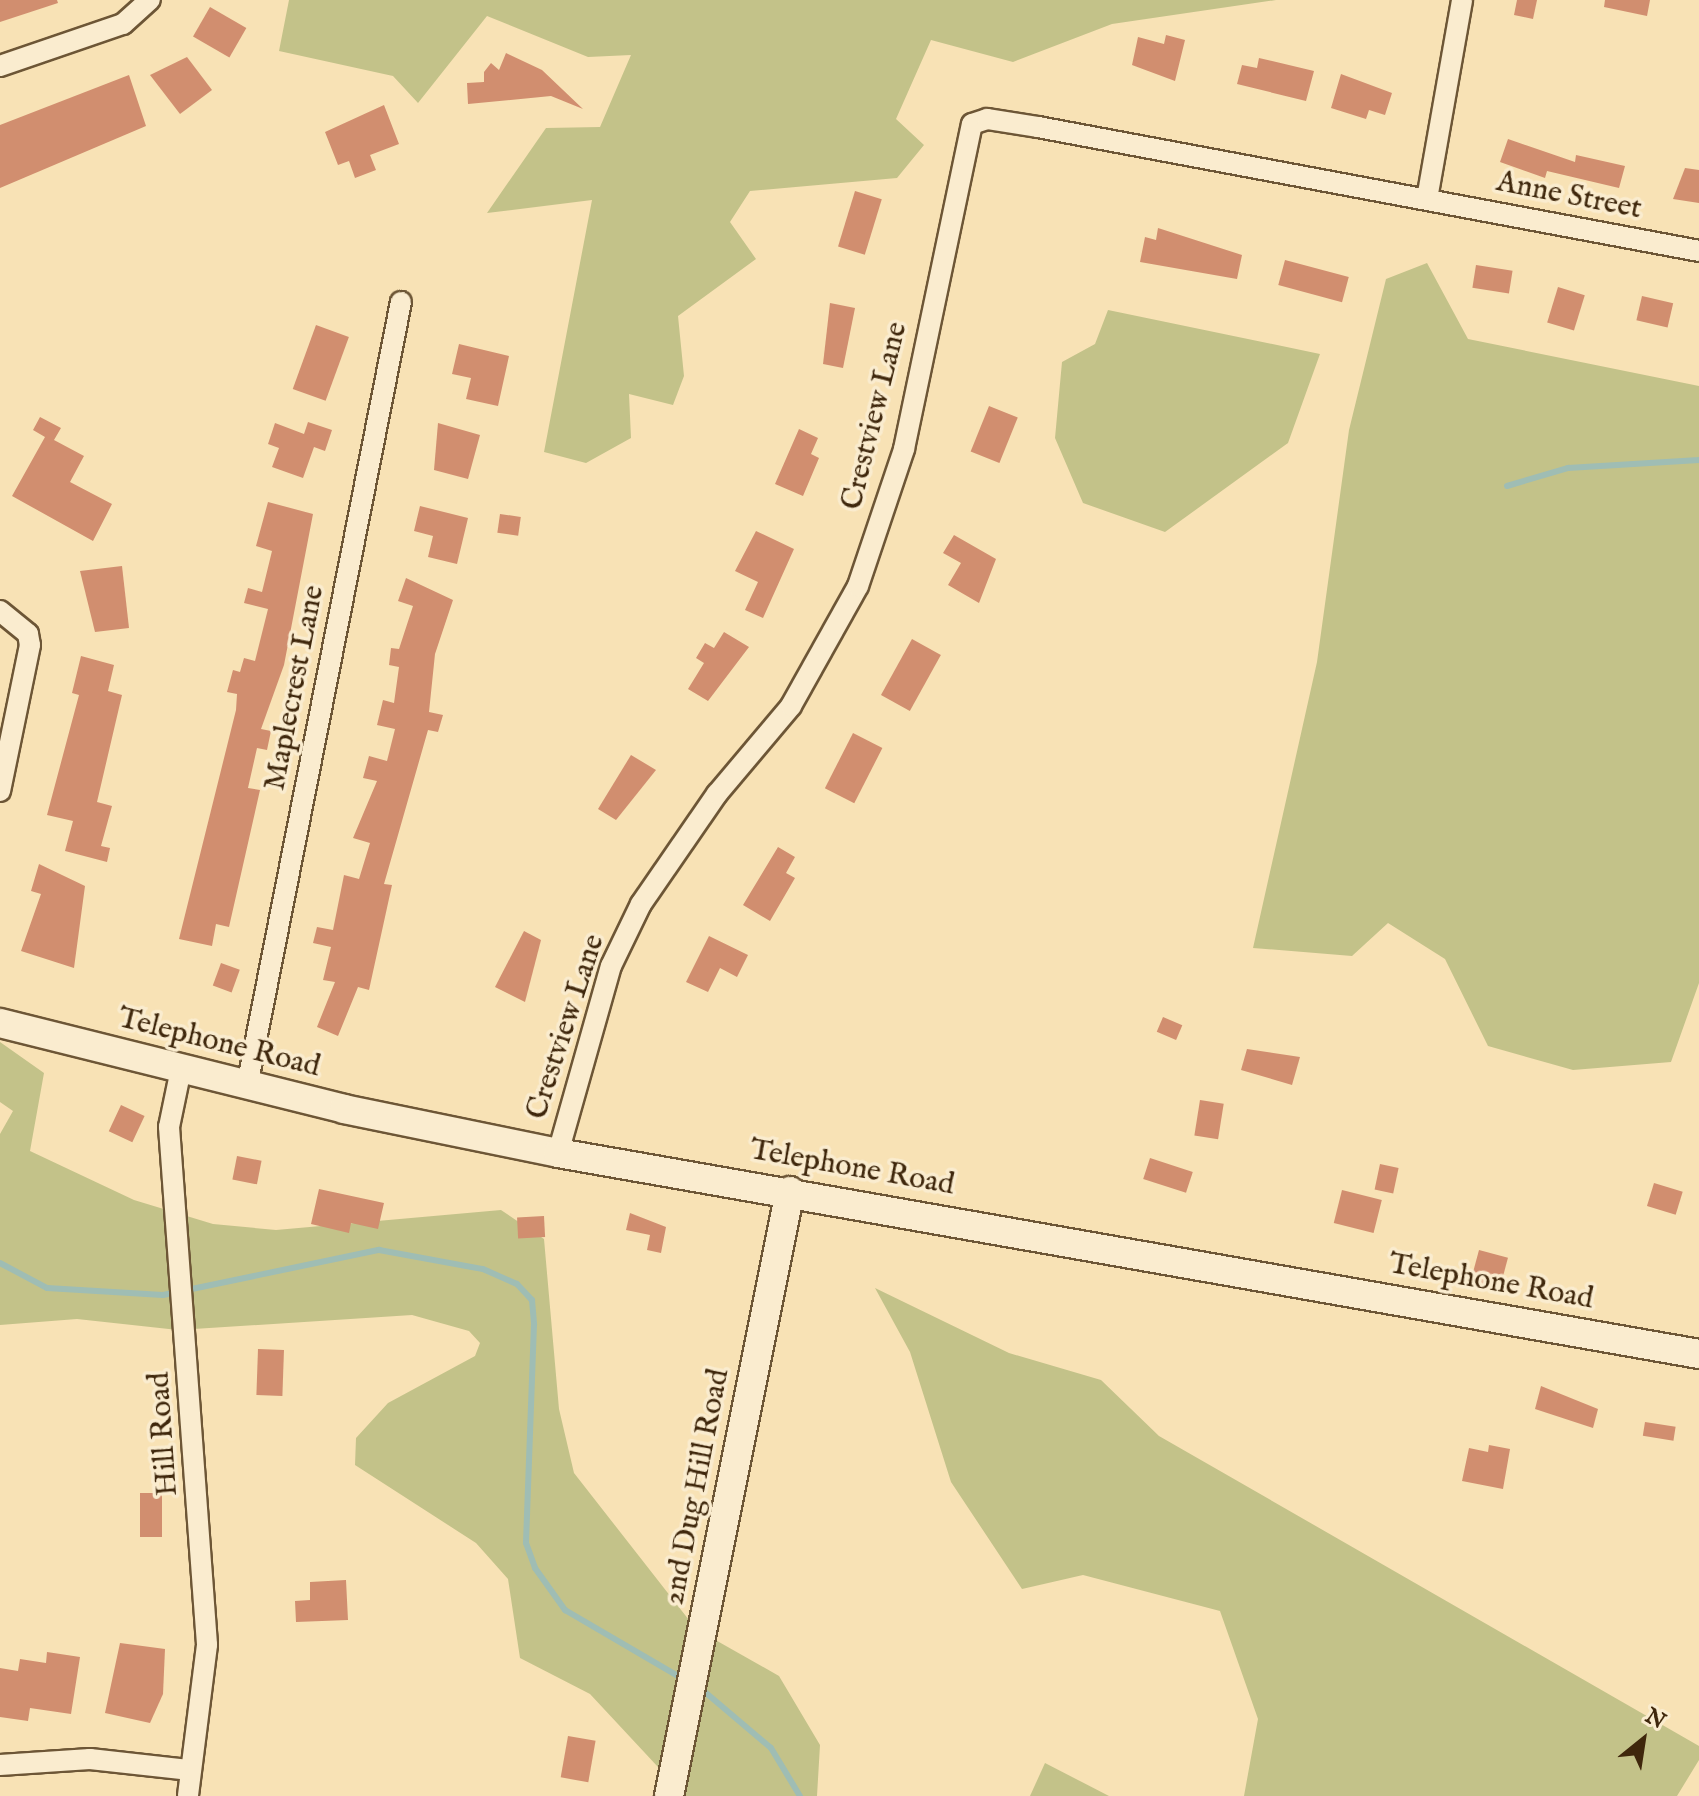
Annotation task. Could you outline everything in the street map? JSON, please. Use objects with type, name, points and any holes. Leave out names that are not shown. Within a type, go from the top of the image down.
[{"type":"street","points":[[0,66],[123,24],[150,0]]},
{"type":"street","points":[[1427,199],[1462,0]]},
{"type":"street","name":"Crestview Lane","points":[[558,1153],[611,966],[641,904],[717,794],[791,706],[858,586],[904,449],[972,124],[987,119],[1427,199]]},
{"type":"street","name":"Anne Street","points":[[1427,199],[1699,251]]},
{"type":"street","name":"Maplecrest Lane","points":[[247,1086],[401,302]]},
{"type":"street","points":[[0,611],[28,634],[30,645],[0,791]]},
{"type":"street","name":"Telephone Road","points":[[0,1023],[247,1086],[558,1153],[790,1191],[1699,1354]]},
{"type":"street","name":"Hill Road","points":[[181,1069],[169,1127],[183,1262],[207,1645],[188,1796]]},
{"type":"street","name":"2nd Dug Hill Road","points":[[669,1796],[790,1191]]},
{"type":"street","points":[[0,1765],[90,1759],[190,1770]]},
{"type":"shaded area","points":[[289,0],[1276,0],[1112,24],[1013,62],[931,40],[896,119],[924,145],[897,178],[750,191],[730,222],[756,259],[678,316],[684,376],[673,405],[629,394],[631,438],[586,463],[544,452],[592,200],[487,213],[546,128],[600,127],[631,55],[588,57],[487,16],[418,103],[393,76],[279,51]]},
{"type":"shaded area","points":[[1427,263],[1468,339],[1699,386],[1699,983],[1671,1062],[1573,1070],[1488,1046],[1445,959],[1388,923],[1352,956],[1253,948],[1317,662],[1349,430],[1386,279]]},
{"type":"shaded area","points":[[1108,310],[1320,354],[1288,443],[1165,532],[1083,503],[1055,438],[1062,362],[1095,344]]},
{"type":"shaded area","points":[[0,1042],[44,1073],[30,1151],[134,1200],[213,1224],[276,1230],[501,1210],[544,1239],[559,1409],[574,1473],[696,1629],[779,1676],[820,1745],[817,1796],[670,1796],[658,1767],[590,1694],[520,1658],[508,1579],[476,1543],[355,1465],[356,1438],[388,1403],[475,1356],[480,1343],[469,1331],[412,1315],[178,1330],[77,1319],[0,1325],[0,1134],[13,1111],[0,1102]]},
{"type":"shaded area","points":[[875,1288],[1009,1353],[1101,1380],[1159,1436],[1699,1746],[1699,1760],[1677,1796],[1244,1796],[1258,1719],[1220,1611],[1083,1575],[1022,1589],[951,1482],[910,1352]]},
{"type":"shaded area","points":[[1045,1763],[1109,1796],[1030,1796]]},
{"type":"building","points":[[0,0],[57,0],[58,3],[0,22]]},
{"type":"building","points":[[1517,0],[1537,0],[1533,19],[1514,15]]},
{"type":"building","points":[[1605,0],[1650,0],[1647,16],[1604,7]]},
{"type":"building","points":[[210,7],[246,28],[229,57],[193,36]]},
{"type":"building","points":[[1166,35],[1185,40],[1175,81],[1132,65],[1138,37],[1164,44]]},
{"type":"building","points":[[506,53],[542,70],[583,109],[551,96],[468,104],[467,83],[484,82],[484,72],[491,63],[499,70]]},
{"type":"building","points":[[187,57],[212,90],[180,114],[150,75]]},
{"type":"building","points":[[1259,58],[1314,71],[1306,101],[1237,84],[1242,65],[1257,68]]},
{"type":"building","points":[[1341,74],[1392,93],[1385,115],[1369,110],[1366,119],[1331,108]]},
{"type":"building","points":[[129,75],[146,126],[0,188],[0,125]]},
{"type":"building","points":[[384,105],[399,144],[370,155],[376,170],[355,178],[349,161],[338,165],[325,132]]},
{"type":"building","points":[[1508,139],[1575,162],[1576,155],[1625,166],[1619,188],[1547,171],[1545,178],[1500,162]]},
{"type":"building","points":[[1685,168],[1699,170],[1699,203],[1673,199]]},
{"type":"building","points":[[855,191],[882,199],[865,255],[838,246]]},
{"type":"building","points":[[1158,228],[1242,255],[1237,279],[1140,262],[1145,237],[1156,240]]},
{"type":"building","points":[[1285,260],[1349,277],[1342,302],[1278,285]]},
{"type":"building","points":[[1476,265],[1513,271],[1509,294],[1472,288]]},
{"type":"building","points":[[1558,287],[1585,295],[1574,331],[1547,322]]},
{"type":"building","points":[[1642,296],[1673,303],[1668,328],[1636,320]]},
{"type":"building","points":[[830,303],[855,308],[843,368],[823,364]]},
{"type":"building","points":[[316,325],[349,337],[326,401],[293,389]]},
{"type":"building","points":[[459,344],[509,356],[498,406],[466,399],[471,378],[452,374]]},
{"type":"building","points":[[989,406],[1018,418],[999,463],[971,451]]},
{"type":"building","points":[[40,417],[61,428],[54,440],[84,456],[70,482],[112,504],[93,541],[12,496],[45,437],[33,430]]},
{"type":"building","points":[[308,422],[332,430],[325,451],[314,447],[303,478],[272,467],[279,448],[268,444],[275,423],[304,434]]},
{"type":"building","points":[[438,423],[480,435],[468,479],[434,470]]},
{"type":"building","points":[[799,429],[818,438],[811,454],[819,458],[803,496],[775,484]]},
{"type":"building","points":[[268,502],[313,514],[284,665],[261,729],[271,731],[267,750],[257,748],[248,788],[260,790],[229,927],[216,924],[212,946],[179,939],[236,710],[237,694],[227,692],[233,670],[240,672],[244,658],[255,661],[268,609],[244,603],[248,588],[262,592],[272,551],[256,546]]},
{"type":"building","points":[[420,506],[468,518],[457,564],[428,557],[433,536],[414,531]]},
{"type":"building","points":[[500,514],[521,517],[518,536],[497,533]]},
{"type":"building","points":[[756,531],[794,549],[763,618],[745,610],[758,582],[735,571]]},
{"type":"building","points":[[954,535],[996,559],[979,603],[948,585],[961,563],[943,553]]},
{"type":"building","points":[[122,566],[129,628],[95,632],[80,571]]},
{"type":"building","points":[[406,578],[453,600],[435,654],[429,712],[443,715],[438,732],[428,730],[384,884],[392,885],[369,990],[358,987],[338,1036],[317,1027],[335,982],[323,980],[331,947],[313,943],[317,927],[333,930],[344,875],[359,879],[370,843],[353,838],[377,781],[363,778],[369,756],[387,761],[395,729],[377,725],[383,700],[394,703],[399,667],[389,665],[391,648],[399,649],[413,606],[398,601]]},
{"type":"building","points":[[724,632],[749,647],[708,701],[688,689],[704,663],[696,658],[705,643],[714,648]]},
{"type":"building","points":[[912,639],[941,655],[910,711],[881,695]]},
{"type":"building","points":[[81,656],[114,665],[108,691],[122,695],[97,802],[112,806],[101,846],[110,848],[107,862],[65,851],[73,821],[47,815],[79,695],[72,693]]},
{"type":"building","points":[[853,733],[882,748],[854,803],[825,788]]},
{"type":"building","points":[[631,755],[656,770],[616,820],[598,809]]},
{"type":"building","points":[[778,847],[795,857],[786,873],[795,878],[770,921],[743,905]]},
{"type":"building","points":[[39,864],[85,886],[74,968],[21,951],[41,894],[31,891]]},
{"type":"building","points":[[524,931],[541,940],[525,1002],[495,987]]},
{"type":"building","points":[[709,936],[748,955],[737,977],[720,968],[708,992],[686,982]]},
{"type":"building","points":[[221,963],[240,970],[232,992],[213,986]]},
{"type":"building","points":[[1163,1017],[1182,1025],[1176,1040],[1157,1032]]},
{"type":"building","points":[[1247,1049],[1300,1057],[1292,1085],[1241,1070]]},
{"type":"building","points":[[1200,1100],[1224,1104],[1218,1139],[1194,1136]]},
{"type":"building","points":[[121,1105],[145,1116],[132,1142],[109,1131]]},
{"type":"building","points":[[237,1156],[262,1161],[257,1184],[232,1180]]},
{"type":"building","points":[[1150,1158],[1193,1172],[1186,1193],[1143,1179]]},
{"type":"building","points":[[1380,1164],[1399,1168],[1393,1193],[1375,1189]]},
{"type":"building","points":[[1654,1183],[1683,1192],[1676,1215],[1647,1206]]},
{"type":"building","points":[[319,1189],[384,1203],[378,1229],[351,1223],[349,1233],[311,1224]]},
{"type":"building","points":[[1342,1190],[1382,1200],[1374,1233],[1334,1223]]},
{"type":"building","points":[[630,1213],[666,1227],[661,1253],[647,1250],[650,1235],[626,1230]]},
{"type":"building","points":[[544,1216],[545,1237],[518,1238],[517,1217]]},
{"type":"building","points":[[1479,1250],[1508,1258],[1500,1289],[1471,1281]]},
{"type":"building","points":[[258,1349],[284,1350],[282,1396],[256,1395]]},
{"type":"building","points":[[1541,1386],[1598,1409],[1593,1428],[1535,1409]]},
{"type":"building","points":[[1645,1422],[1676,1427],[1673,1441],[1643,1436]]},
{"type":"building","points":[[1489,1445],[1510,1449],[1503,1489],[1462,1481],[1469,1448],[1488,1452]]},
{"type":"building","points":[[140,1493],[162,1493],[162,1537],[140,1537]]},
{"type":"building","points":[[346,1580],[348,1620],[296,1622],[295,1601],[310,1600],[310,1582]]},
{"type":"building","points":[[120,1643],[165,1649],[163,1694],[150,1723],[105,1713]]},
{"type":"building","points":[[47,1652],[80,1657],[71,1714],[30,1708],[28,1721],[0,1717],[0,1668],[18,1671],[20,1659],[46,1663]]},
{"type":"building","points":[[568,1736],[596,1741],[588,1782],[561,1777]]},
{"type":"waterway","points":[[1507,486],[1568,468],[1699,460]]},
{"type":"waterway","points":[[0,1263],[47,1288],[163,1295],[379,1250],[483,1269],[517,1284],[532,1300],[534,1324],[526,1543],[535,1568],[565,1610],[685,1680]]},
{"type":"waterway","points":[[699,1687],[771,1748],[800,1796]]}]
